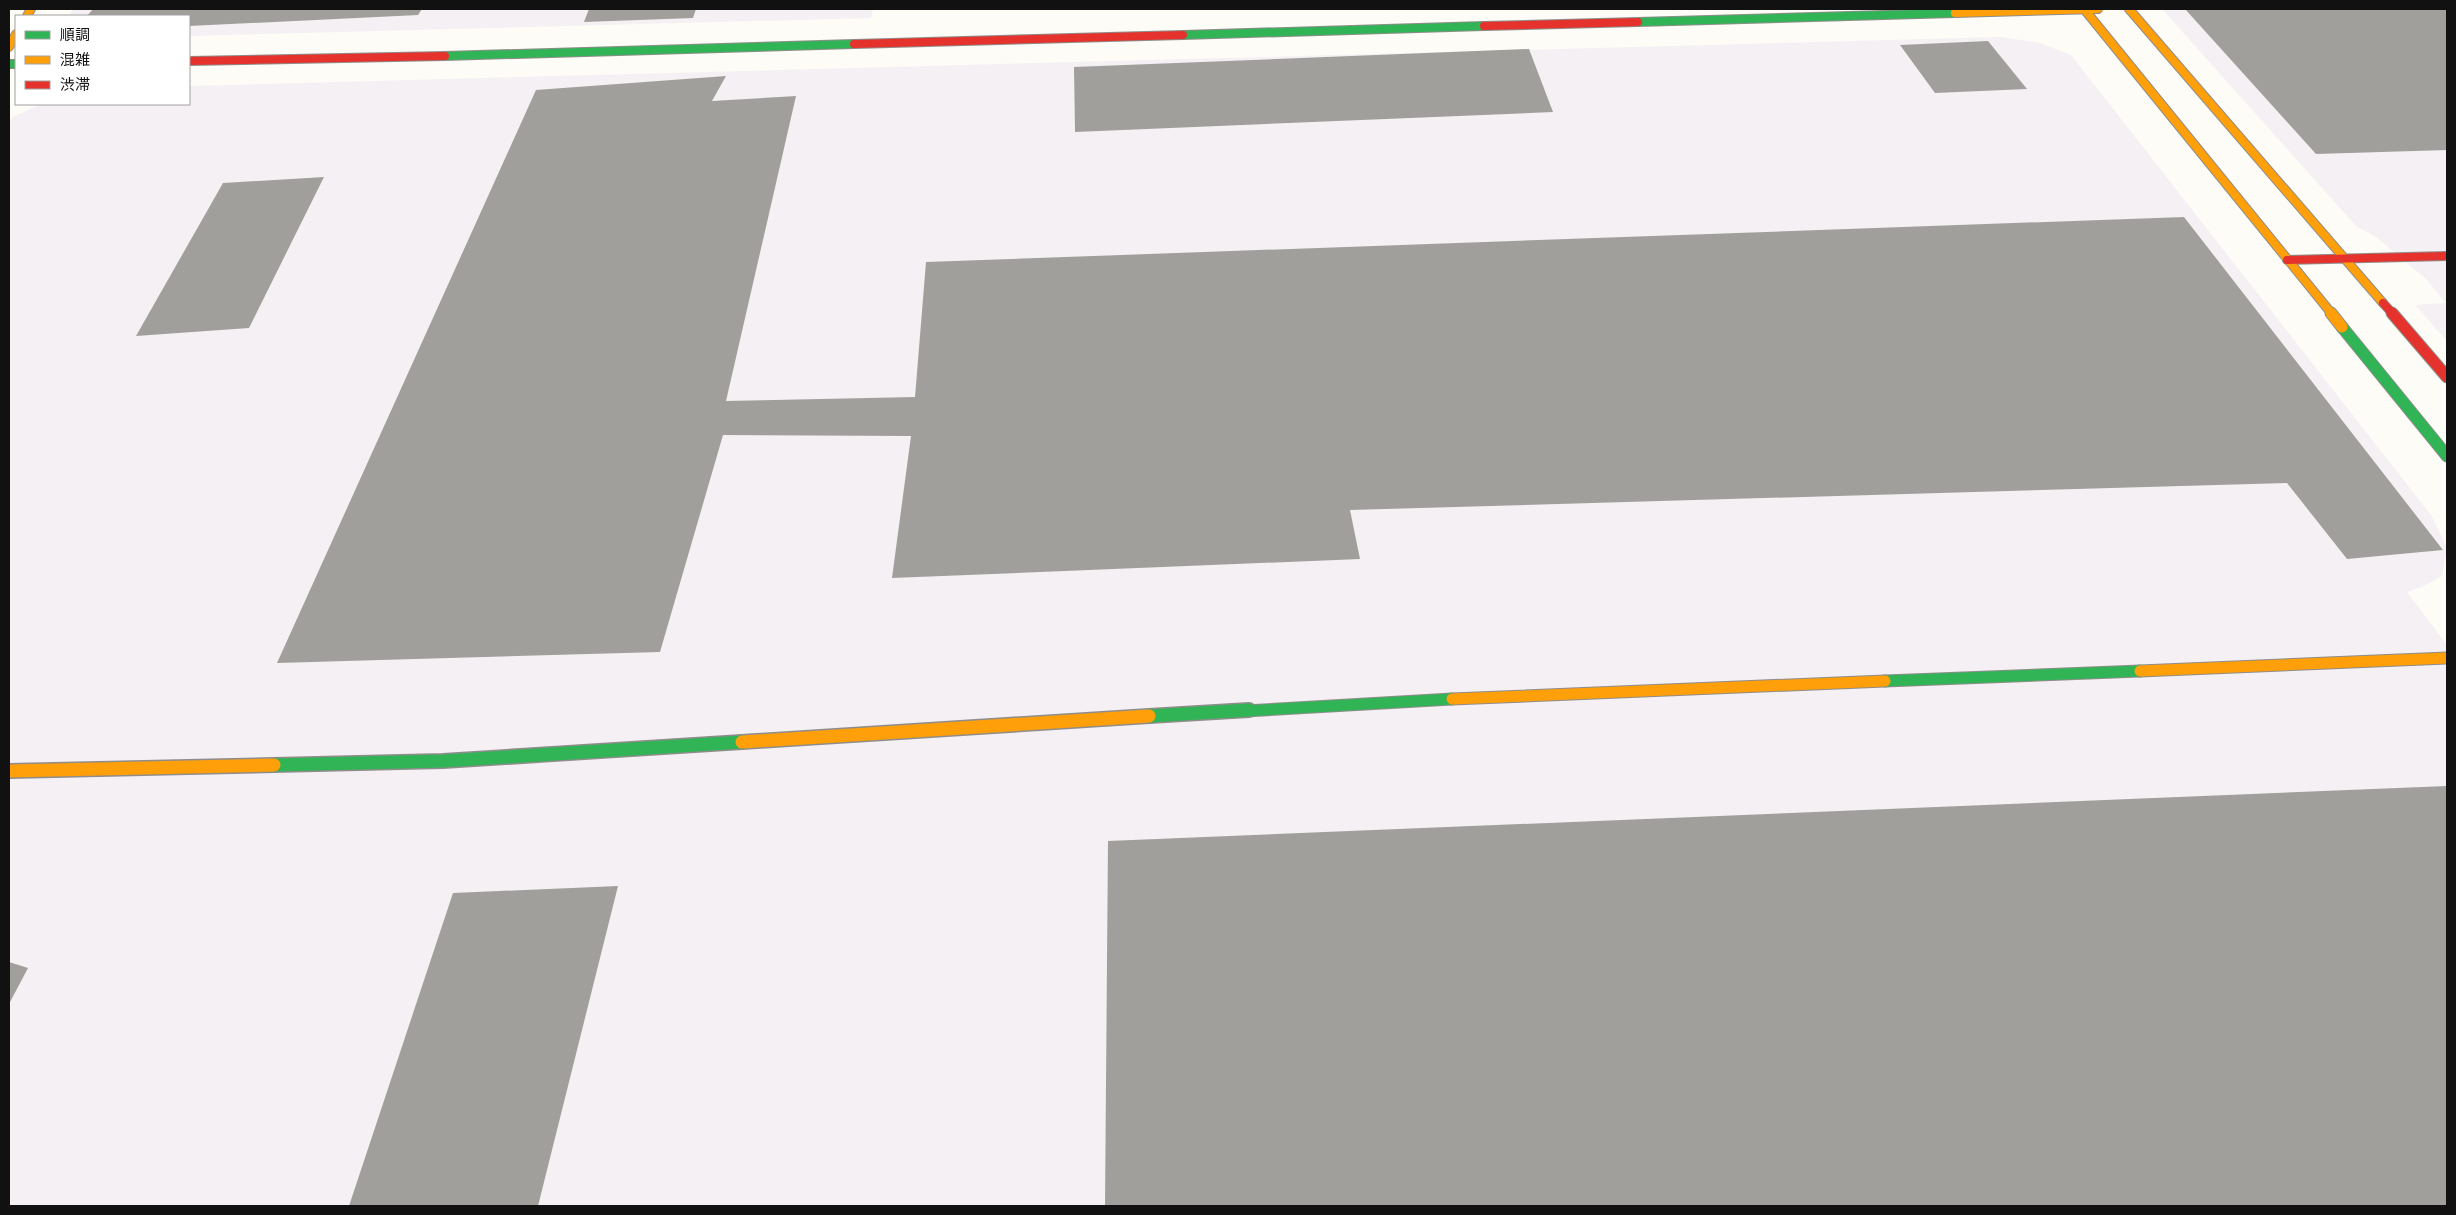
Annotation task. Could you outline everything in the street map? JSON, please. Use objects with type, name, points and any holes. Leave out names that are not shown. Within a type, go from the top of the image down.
[{"type":"street","points":[[2084,9],[2447,456]]},
{"type":"street","points":[[190,61],[460,56],[2098,9]]},
{"type":"street","points":[[2129,9],[2447,377]]},
{"type":"street","points":[[9,47],[15,36]]},
{"type":"street","points":[[2287,260],[2447,256]]},
{"type":"street","points":[[9,771],[443,761],[1392,701],[2447,658]]},
{"type":"shaded area","points":[[73,9],[873,9],[871,18],[190,36],[190,15],[70,15]]},
{"type":"shaded area","points":[[2162,9],[2447,9],[2447,341],[2415,305],[2446,303],[2426,279],[2376,237],[2356,226]]},
{"type":"shaded area","points":[[2000,37],[2040,43],[2071,55],[2431,515],[2447,547],[2442,576],[2424,586],[2407,592],[2447,645],[2447,1206],[9,1206],[9,123],[13,117],[39,105],[190,105],[190,86]]},
{"type":"building","points":[[93,9],[422,9],[418,15],[190,26],[190,15],[88,15]]},
{"type":"building","points":[[589,9],[696,9],[693,18],[584,22]]},
{"type":"building","points":[[2185,9],[2447,9],[2447,150],[2316,154]]},
{"type":"building","points":[[1988,41],[2027,89],[1935,93],[1900,45]]},
{"type":"building","points":[[1529,49],[1553,112],[1075,132],[1074,67]]},
{"type":"building","points":[[726,76],[712,101],[796,96],[726,401],[915,397],[926,262],[2184,217],[2443,550],[2347,559],[2287,483],[1350,510],[1360,559],[892,578],[911,436],[723,435],[660,652],[277,663],[536,90]]},
{"type":"building","points":[[324,177],[249,328],[136,336],[223,183]]},
{"type":"building","points":[[2447,786],[2447,1206],[1105,1206],[1108,841]]},
{"type":"building","points":[[618,886],[538,1206],[349,1206],[453,893]]},
{"type":"building","points":[[9,962],[28,968],[9,1004]]},
{"type":"traffic: fast","points":[[1638,22],[1955,13]]},
{"type":"traffic: fast","points":[[1183,35],[1484,26]]},
{"type":"traffic: fast","points":[[445,56],[854,44]]},
{"type":"traffic: fast","points":[[9,64],[15,64]]},
{"type":"traffic: fast","points":[[2342,327],[2447,456]]},
{"type":"traffic: fast","points":[[1885,681],[2140,671]]},
{"type":"traffic: fast","points":[[1149,716],[1452,699]]},
{"type":"traffic: fast","points":[[274,765],[443,761],[742,742]]},
{"type":"traffic: slow","points":[[28,15],[31,9]]},
{"type":"traffic: slow","points":[[2084,9],[2342,327]]},
{"type":"traffic: slow","points":[[1955,13],[2098,9]]},
{"type":"traffic: slow","points":[[2129,9],[2383,303]]},
{"type":"traffic: slow","points":[[9,47],[15,36]]},
{"type":"traffic: slow","points":[[2140,671],[2447,658]]},
{"type":"traffic: slow","points":[[1452,699],[1885,681]]},
{"type":"traffic: slow","points":[[742,742],[1149,716]]},
{"type":"traffic: slow","points":[[9,771],[274,765]]},
{"type":"traffic: jam","points":[[1484,26],[1638,22]]},
{"type":"traffic: jam","points":[[854,44],[1183,35]]},
{"type":"traffic: jam","points":[[190,61],[445,56]]},
{"type":"traffic: jam","points":[[2287,260],[2447,256]]},
{"type":"traffic: jam","points":[[2383,303],[2447,377]]}]
